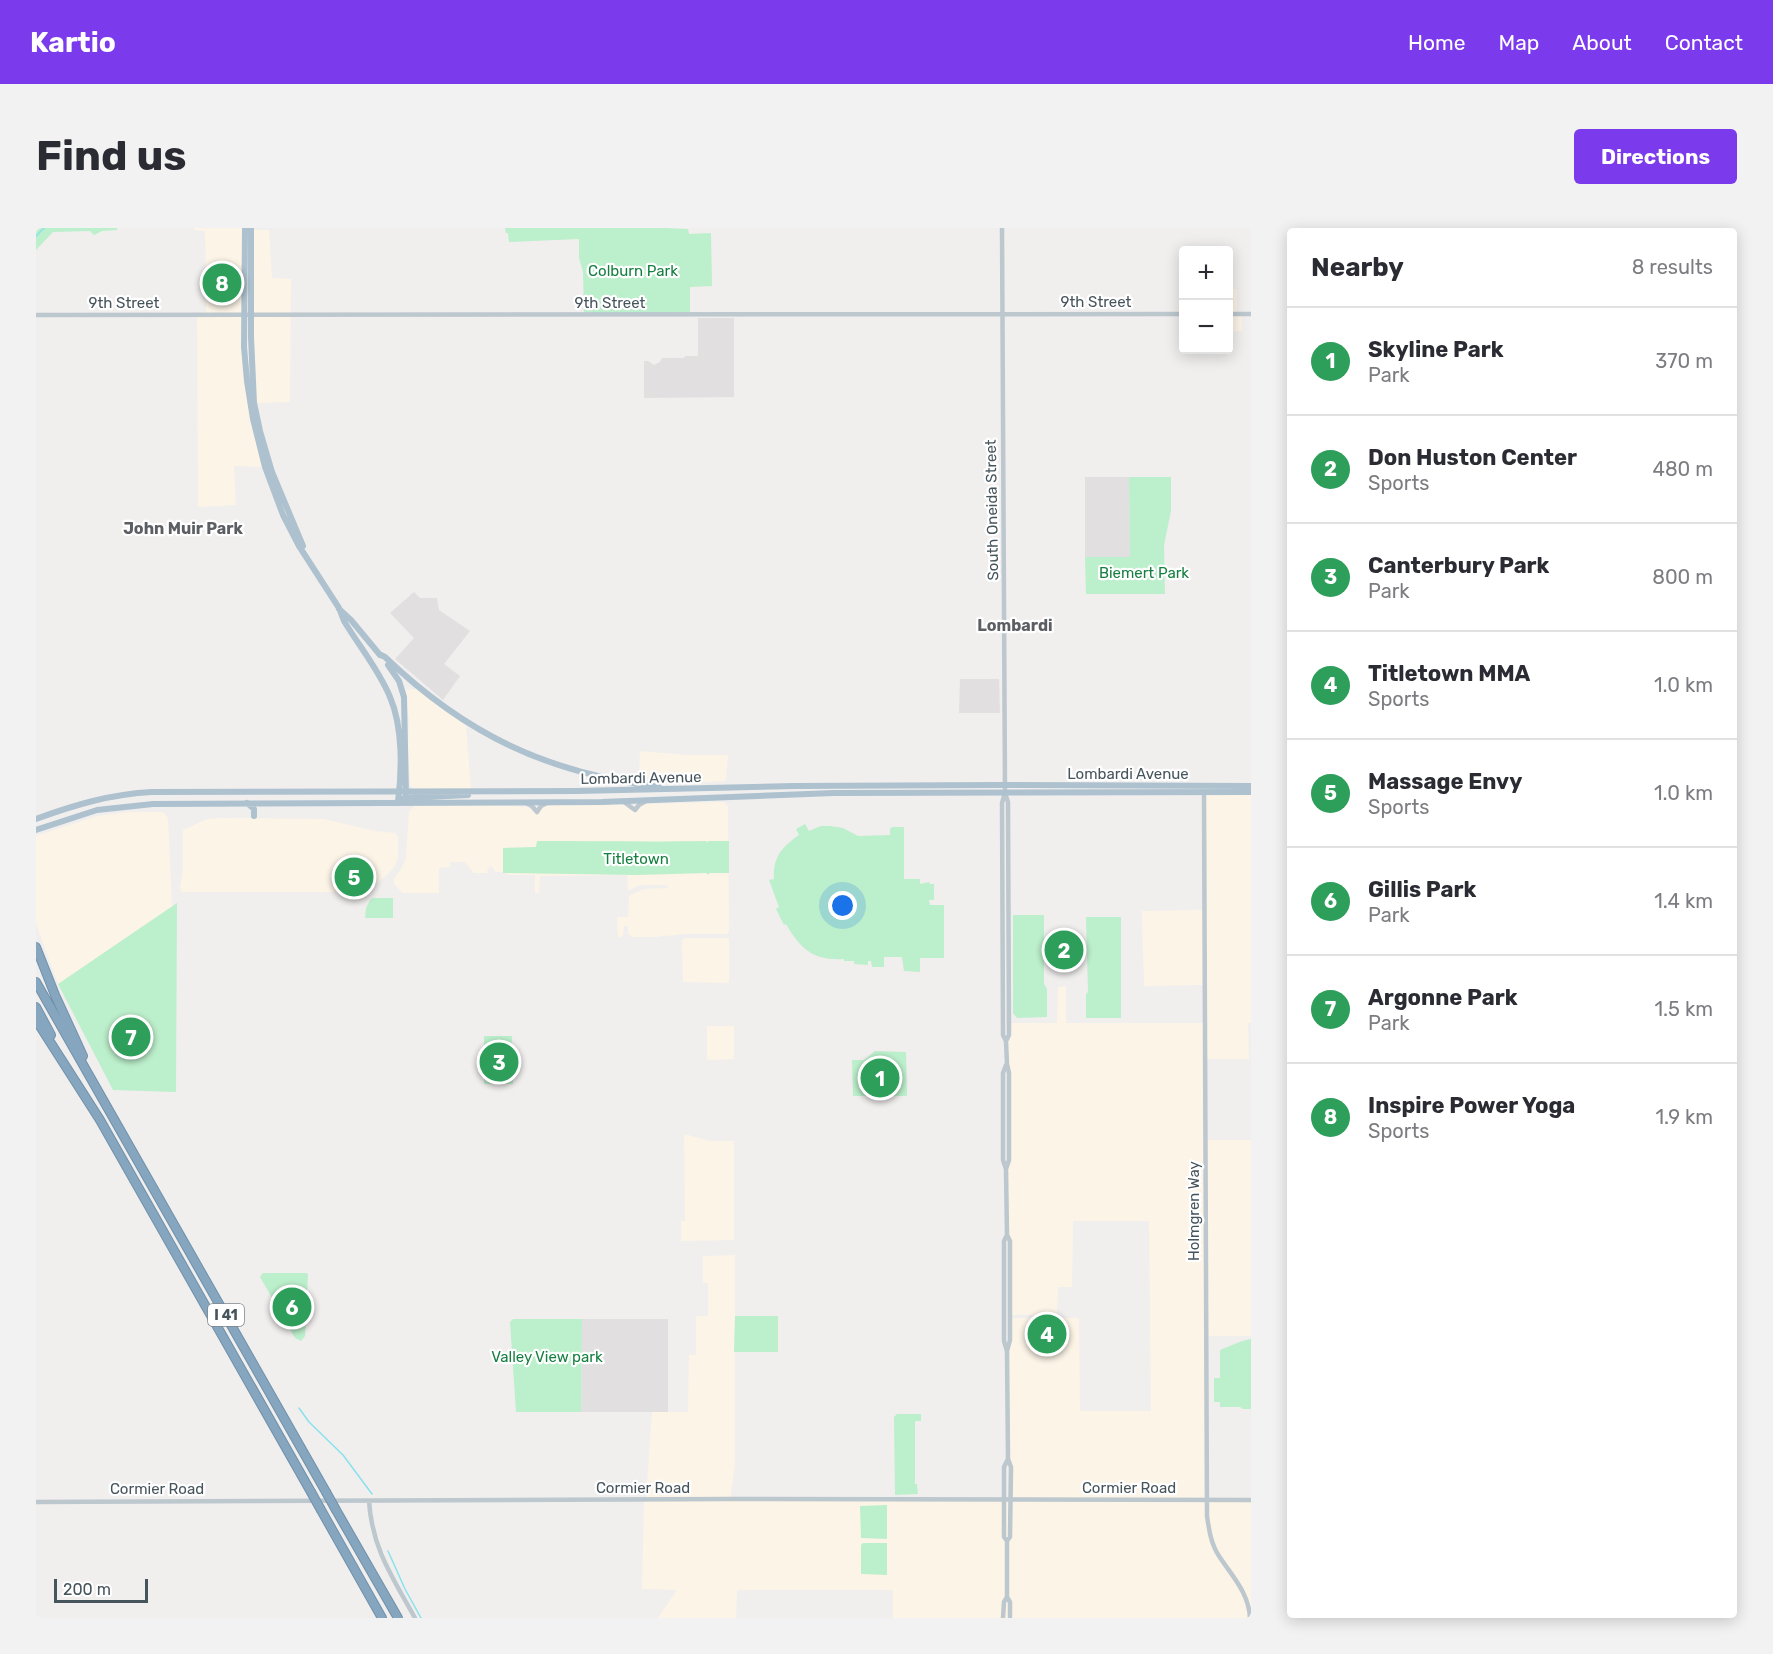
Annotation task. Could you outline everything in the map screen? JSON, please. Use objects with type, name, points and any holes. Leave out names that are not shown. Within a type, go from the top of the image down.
[{"type":"highway","points":[[36,947],[60,1005],[113,1118]]},
{"type":"highway","name":"I 41","points":[[36,982],[399,1618]]},
{"type":"highway","name":"I 41","points":[[36,1007],[381,1618]]},
{"type":"highway","points":[[36,1020],[86,1097]]},
{"type":"main road","points":[[245,228],[248,315]]},
{"type":"main road","points":[[251,228],[248,315],[244,347],[247,381],[260,450],[283,515],[297,542],[339,608],[390,697],[398,727],[403,797]]},
{"type":"main road","points":[[339,608],[396,676],[404,695],[403,797]]},
{"type":"main road","points":[[379,654],[450,712],[508,745],[555,764],[594,776],[671,790]]},
{"type":"main road","points":[[390,792],[400,769]]},
{"type":"main road","name":"Lombardi Avenue","points":[[36,830],[82,814],[115,807],[148,804],[261,803],[480,791],[671,790],[790,786],[1251,786]]},
{"type":"main road","name":"Lombardi Avenue","points":[[36,819],[85,802],[136,793],[390,792],[403,797],[552,802],[831,793],[1251,792]]},
{"type":"main road","points":[[247,802],[254,812],[261,803]]},
{"type":"street","name":"South Oneida Street","points":[[1002,228],[1005,785],[1002,802],[1003,1035],[1006,1041],[1007,1064],[1003,1073],[1003,1160],[1006,1169],[1007,1235],[1010,1241],[1010,1340],[1007,1351],[1008,1459],[1004,1467],[1010,1538],[1007,1541],[1007,1597],[1010,1602],[1010,1618]]},
{"type":"street","name":"9th Street","points":[[36,315],[1179,314]]},
{"type":"street","points":[[1233,314],[1251,314]]},
{"type":"street","name":"Holmgren Way","points":[[1204,792],[1207,1500],[1210,1536],[1218,1554],[1239,1583],[1245,1596],[1250,1618]]},
{"type":"street","name":"Cormier Road","points":[[36,1502],[730,1499],[1251,1500]]},
{"type":"street","points":[[369,1501],[370,1518],[380,1555],[415,1618]]},
{"type":"street","name":"South Oneida Street","points":[[1003,1618],[1004,1602],[1007,1597]]},
{"type":"shaded area","points":[[194,228],[245,228],[244,347],[265,467],[234,466],[236,505],[198,507],[197,316],[206,315],[206,273],[205,233],[194,230]]},
{"type":"shaded area","points":[[251,230],[269,230],[272,278],[291,279],[290,402],[254,403]]},
{"type":"shaded area","points":[[1233,289],[1237,289],[1237,313],[1242,314],[1242,331],[1233,332]]},
{"type":"shaded area","points":[[698,318],[734,318],[734,397],[644,398],[644,361],[654,365],[662,358],[698,356]]},
{"type":"shaded area","points":[[1085,477],[1129,477],[1130,557],[1085,557]]},
{"type":"shaded area","points":[[414,592],[420,598],[437,598],[439,610],[470,631],[444,664],[460,676],[443,700],[395,659],[414,638],[390,613]]},
{"type":"shaded area","points":[[960,679],[999,679],[1000,713],[959,713]]},
{"type":"shaded area","points":[[416,689],[466,726],[471,789],[414,789],[410,785],[409,721],[405,690]]},
{"type":"shaded area","points":[[640,751],[687,755],[728,755],[726,779],[725,781],[704,782],[639,776]]},
{"type":"shaded area","points":[[1204,792],[1251,792],[1249,1059],[1206,1059],[1206,1140],[1251,1140],[1251,1336],[1207,1336],[1207,1500],[1251,1500],[1251,1618],[893,1618],[893,1590],[737,1590],[736,1618],[658,1618],[677,1590],[642,1589],[644,1501],[646,1500],[652,1412],[688,1412],[689,1355],[696,1355],[696,1316],[708,1316],[708,1283],[703,1283],[703,1256],[735,1255],[735,1465],[730,1499],[1010,1500],[1008,1413],[1010,1318],[1079,1318],[1080,1411],[1151,1411],[1149,1221],[1073,1221],[1072,1287],[1058,1287],[1057,1315],[1010,1315],[1010,1241],[1007,1235],[1006,1169],[1009,1160],[1007,1064],[1009,1023],[1057,1023],[1058,987],[1066,986],[1066,1023],[1205,1023],[1205,985],[1144,986],[1142,911],[1205,910]]},
{"type":"shaded area","points":[[721,802],[728,807],[728,934],[633,937],[628,934],[628,926],[624,926],[623,936],[618,938],[617,917],[628,917],[629,896],[644,889],[668,888],[667,885],[645,885],[628,891],[627,875],[540,876],[539,893],[535,893],[535,875],[509,875],[496,872],[491,866],[487,869],[488,873],[474,873],[465,862],[450,862],[450,867],[439,868],[439,893],[403,893],[394,884],[394,879],[406,858],[409,812],[414,806],[495,805],[528,807],[534,812],[544,806],[625,805],[632,811],[637,811],[644,804]]},
{"type":"shaded area","points":[[130,812],[163,812],[168,818],[172,907],[58,984],[36,924],[36,836],[97,816]]},
{"type":"shaded area","points":[[207,819],[324,819],[375,831],[395,833],[398,837],[398,857],[395,866],[388,874],[366,892],[182,892],[180,889],[183,868],[183,830]]},
{"type":"shaded area","points":[[685,938],[729,938],[729,982],[683,982],[682,940]]},
{"type":"shaded area","points":[[707,1026],[734,1026],[734,1059],[707,1060]]},
{"type":"shaded area","points":[[684,1134],[710,1141],[734,1141],[734,1240],[681,1241],[681,1221],[685,1221]]},
{"type":"shaded area","points":[[582,1319],[668,1319],[668,1412],[581,1412]]},
{"type":"green space","points":[[36,228],[117,228],[117,230],[102,231],[94,235],[90,231],[53,232],[36,250]]},
{"type":"green space","name":"Colburn Park","points":[[505,228],[665,228],[688,229],[689,234],[711,233],[712,286],[690,287],[690,315],[584,315],[583,272],[579,258],[579,239],[509,242]]},
{"type":"green space","name":"Biemert Park","points":[[1129,477],[1171,477],[1171,511],[1164,545],[1165,594],[1086,594],[1085,557],[1130,557]]},
{"type":"green space","points":[[805,824],[809,831],[821,826],[830,826],[843,828],[858,836],[890,835],[892,827],[904,827],[904,879],[920,879],[920,884],[929,882],[934,884],[934,900],[929,900],[930,905],[944,905],[944,958],[920,958],[920,972],[904,971],[902,957],[884,957],[884,967],[872,967],[871,961],[868,961],[868,965],[854,964],[854,961],[844,961],[844,959],[824,958],[803,947],[786,924],[784,925],[776,909],[779,907],[769,880],[774,879],[779,854],[799,835],[796,829]]},
{"type":"green space","name":"Titletown","points":[[537,841],[706,841],[707,843],[708,841],[729,841],[729,873],[637,875],[503,873],[503,848],[536,847]]},
{"type":"green space","points":[[373,898],[393,898],[393,918],[365,918],[366,908]]},
{"type":"green space","points":[[177,903],[176,1092],[113,1090],[58,984]]},
{"type":"green space","points":[[1013,915],[1044,915],[1044,984],[1047,989],[1047,1017],[1017,1018],[1013,1013]]},
{"type":"green space","points":[[1086,917],[1121,917],[1121,1018],[1086,1018],[1086,994],[1088,992]]},
{"type":"green space","points":[[484,1036],[512,1036],[513,1084],[484,1084]]},
{"type":"green space","points":[[875,1051],[906,1052],[907,1096],[853,1096],[852,1060],[864,1060]]},
{"type":"green space","points":[[263,1273],[308,1274],[305,1336],[301,1341],[295,1338],[260,1277]]},
{"type":"green space","points":[[735,1316],[778,1316],[778,1352],[734,1352]]},
{"type":"green space","name":"Valley View park","points":[[513,1319],[582,1319],[581,1412],[516,1412],[510,1322]]},
{"type":"green space","points":[[1251,1339],[1251,1409],[1220,1407],[1220,1402],[1214,1402],[1214,1378],[1220,1378],[1220,1350]]},
{"type":"green space","points":[[897,1414],[921,1414],[921,1421],[915,1421],[915,1484],[917,1484],[918,1494],[895,1495],[894,1417]]},
{"type":"green space","points":[[887,1505],[887,1539],[861,1538],[860,1506]]},
{"type":"green space","points":[[863,1543],[887,1543],[887,1575],[861,1574],[861,1545]]},
{"type":"waterway","points":[[36,236],[44,228]]},
{"type":"waterway","points":[[299,1408],[309,1422],[343,1455],[372,1494]]},
{"type":"waterway","points":[[388,1551],[421,1618]]},
{"type":"place","name":"Inspire Power Yoga","points":[[222,283]]},
{"type":"place","name":"Massage Envy","points":[[354,877]]},
{"type":"place","name":"Don Huston Center","points":[[1064,950]]},
{"type":"place","name":"Argonne Park","points":[[131,1037]]},
{"type":"place","name":"Canterbury Park","points":[[499,1062]]},
{"type":"place","name":"Skyline Park","points":[[880,1078]]},
{"type":"place","name":"Gillis Park","points":[[292,1307]]},
{"type":"place","name":"Titletown MMA","points":[[1047,1334]]},
{"type":"district","name":"John Muir Park","points":[[183,528]]},
{"type":"district","name":"Lombardi","points":[[1015,625]]}]
